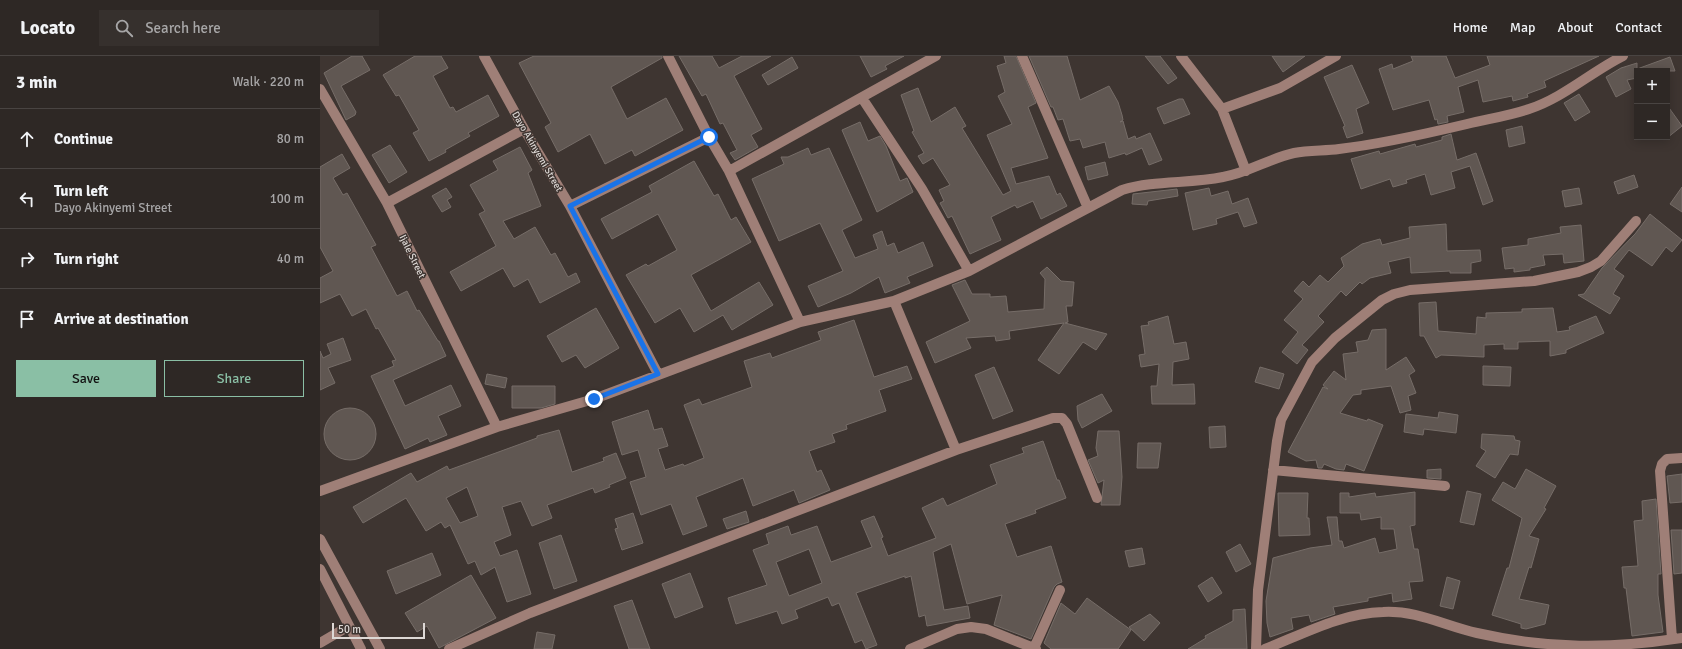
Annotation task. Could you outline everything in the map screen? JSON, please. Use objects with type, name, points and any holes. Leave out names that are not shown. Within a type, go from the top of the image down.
[{"type":"street","name":"Dayo Akinyemi Street","points":[[484,56],[524,129],[570,206],[658,374]]},
{"type":"street","points":[[668,56],[709,137],[729,171],[800,322]]},
{"type":"street","points":[[729,171],[936,56]]},
{"type":"street","points":[[1022,56],[1088,208]]},
{"type":"street","points":[[1181,56],[1222,109],[1246,172]]},
{"type":"street","points":[[1222,109],[1280,88],[1336,56]]},
{"type":"street","points":[[320,491],[497,427],[594,399],[800,322],[894,301],[969,271],[1122,190],[1140,185],[1207,180],[1246,172],[1295,152],[1339,149],[1415,136],[1528,110],[1555,98],[1606,64],[1623,56]]},
{"type":"street","name":"Ijale Street","points":[[320,89],[387,203],[497,427]]},
{"type":"street","points":[[862,98],[922,189],[969,271]]},
{"type":"street","points":[[387,203],[524,129]]},
{"type":"street","points":[[570,206],[709,137]]},
{"type":"street","points":[[1256,649],[1258,590],[1273,470],[1281,420],[1312,362],[1335,338],[1382,300],[1394,294],[1410,290],[1534,281],[1578,272],[1591,267],[1601,260],[1636,220]]},
{"type":"street","points":[[894,301],[956,450]]},
{"type":"street","points":[[449,649],[530,613],[956,450],[1053,418],[1062,418],[1067,424],[1097,498]]},
{"type":"street","points":[[1265,649],[1342,618],[1383,612],[1426,616],[1476,633],[1522,642],[1597,647],[1654,645],[1677,638],[1660,471],[1662,464],[1667,459],[1682,458]]},
{"type":"street","points":[[1273,470],[1445,486]]},
{"type":"street","points":[[320,539],[380,649]]},
{"type":"street","points":[[320,570],[361,649]]},
{"type":"street","points":[[910,649],[957,629],[971,627],[986,629],[1035,648],[1060,590]]},
{"type":"street","points":[[320,642],[349,626]]},
{"type":"building","points":[[352,56],[362,56],[370,70],[341,86],[356,112],[355,115],[346,120],[324,73]]},
{"type":"building","points":[[415,56],[441,56],[448,68],[433,76],[450,108],[453,107],[456,112],[488,95],[499,116],[468,133],[470,136],[429,161],[413,133],[419,130],[399,95],[396,96],[383,75]]},
{"type":"building","points":[[534,56],[662,56],[662,58],[611,87],[627,119],[666,98],[683,130],[635,156],[632,150],[605,164],[590,134],[558,152],[545,127],[551,123],[519,63]]},
{"type":"building","points":[[679,56],[712,56],[719,68],[742,56],[771,56],[734,76],[762,129],[751,135],[758,147],[735,160],[730,153],[737,150],[723,123],[720,124],[706,94],[702,96]]},
{"type":"building","points":[[860,56],[904,56],[885,66],[887,69],[871,77]]},
{"type":"building","points":[[1004,56],[1016,56],[1036,103],[1028,107],[1048,158],[1011,168],[1016,184],[1049,176],[1057,195],[1060,193],[1067,206],[1041,219],[1033,201],[1017,208],[1015,205],[991,217],[1001,240],[970,254],[952,216],[948,218],[940,203],[944,201],[939,190],[950,185],[933,158],[923,164],[918,156],[924,153],[912,132],[914,131],[901,95],[918,88],[931,122],[955,107],[966,126],[962,128],[1003,195],[1011,191],[987,135],[1012,124],[998,96],[1005,92],[997,66],[1006,63]]},
{"type":"building","points":[[1029,56],[1067,56],[1080,100],[1109,86],[1118,102],[1123,120],[1120,122],[1123,121],[1128,139],[1135,136],[1136,139],[1150,133],[1162,160],[1149,165],[1142,148],[1126,155],[1125,153],[1109,158],[1105,142],[1083,148],[1080,139],[1070,141],[1063,119],[1058,120]]},
{"type":"building","points":[[1145,56],[1160,56],[1177,78],[1168,84]]},
{"type":"building","points":[[1272,56],[1305,56],[1283,72]]},
{"type":"building","points":[[1411,56],[1446,56],[1455,78],[1490,65],[1487,56],[1599,56],[1544,81],[1546,87],[1527,94],[1528,97],[1513,101],[1512,96],[1483,102],[1478,80],[1458,87],[1464,112],[1447,116],[1448,122],[1438,124],[1437,119],[1435,120],[1429,100],[1393,110],[1379,69],[1392,64],[1393,69],[1413,61]]},
{"type":"building","points":[[792,57],[798,68],[768,85],[762,75]]},
{"type":"building","points":[[1670,57],[1675,71],[1670,71],[1670,68],[1640,68]]},
{"type":"building","points":[[1637,63],[1637,68],[1634,68],[1634,79],[1627,80],[1631,89],[1616,97],[1606,77],[1621,68]]},
{"type":"building","points":[[1352,65],[1369,103],[1356,109],[1363,133],[1347,138],[1343,127],[1345,126],[1324,77]]},
{"type":"building","points":[[1579,94],[1590,112],[1575,121],[1564,103]]},
{"type":"building","points":[[1179,99],[1183,99],[1190,114],[1164,124],[1157,108]]},
{"type":"building","points":[[1670,109],[1682,126],[1670,136]]},
{"type":"building","points":[[860,122],[868,141],[880,136],[886,146],[900,181],[907,178],[913,192],[877,212],[842,130]]},
{"type":"building","points":[[1522,126],[1525,143],[1509,147],[1506,130]]},
{"type":"building","points":[[1451,134],[1457,160],[1476,153],[1493,201],[1483,205],[1470,166],[1451,172],[1455,188],[1431,195],[1425,174],[1406,180],[1407,183],[1393,187],[1390,179],[1361,189],[1351,159],[1379,151],[1380,154],[1415,144],[1416,147],[1442,140],[1442,137]]},
{"type":"building","points":[[390,145],[407,172],[389,183],[372,155]]},
{"type":"building","points":[[520,147],[532,170],[528,173],[541,206],[503,221],[514,239],[535,227],[551,255],[555,253],[568,277],[576,273],[580,282],[540,303],[528,279],[514,287],[503,268],[461,291],[450,272],[496,246],[479,214],[485,211],[470,185],[498,170],[493,161]]},
{"type":"building","points":[[808,148],[811,155],[829,148],[862,220],[842,230],[855,258],[878,249],[873,235],[882,231],[887,246],[894,243],[898,253],[923,242],[933,266],[907,277],[910,283],[885,293],[879,277],[851,293],[818,307],[808,286],[843,271],[820,223],[779,241],[752,179],[784,164],[781,157],[788,157]]},
{"type":"building","points":[[342,154],[350,168],[333,178],[343,195],[347,193],[376,245],[371,247],[397,296],[407,291],[417,311],[419,310],[439,341],[446,356],[393,380],[405,406],[451,385],[461,406],[438,416],[447,435],[430,442],[428,438],[405,449],[371,376],[394,366],[392,361],[396,360],[378,328],[376,329],[366,309],[352,316],[340,294],[320,303],[320,278],[333,271],[320,247],[320,167]]},
{"type":"building","points":[[694,161],[714,196],[718,194],[731,220],[736,217],[751,242],[691,275],[711,311],[759,282],[773,305],[732,330],[723,315],[694,332],[680,308],[655,323],[626,275],[646,264],[648,266],[677,250],[658,214],[612,239],[601,219],[652,192],[649,186]]},
{"type":"building","points":[[1105,162],[1108,175],[1088,180],[1085,167]]},
{"type":"building","points":[[1634,175],[1638,187],[1618,194],[1614,182]]},
{"type":"building","points":[[1682,187],[1682,212],[1670,204]]},
{"type":"building","points":[[446,188],[452,197],[447,200],[451,207],[442,212],[432,196]]},
{"type":"building","points":[[1209,188],[1211,196],[1228,191],[1232,204],[1248,198],[1257,223],[1244,227],[1238,212],[1216,219],[1217,224],[1193,230],[1185,193]]},
{"type":"building","points":[[1579,188],[1582,204],[1565,207],[1562,191]]},
{"type":"building","points":[[1177,189],[1178,196],[1148,201],[1147,205],[1132,204],[1133,194]]},
{"type":"building","points":[[1650,214],[1682,240],[1672,252],[1666,247],[1652,266],[1629,250],[1614,269],[1624,276],[1613,294],[1620,298],[1610,314],[1578,295],[1584,294],[1602,268],[1635,234]]},
{"type":"building","points":[[1446,224],[1447,251],[1480,250],[1481,261],[1471,263],[1471,273],[1450,273],[1450,271],[1411,273],[1410,257],[1388,262],[1391,273],[1370,278],[1362,284],[1360,282],[1346,296],[1341,291],[1318,316],[1324,322],[1302,345],[1308,350],[1297,364],[1282,352],[1298,332],[1284,320],[1303,299],[1294,291],[1303,281],[1309,287],[1320,275],[1328,282],[1344,266],[1341,258],[1362,244],[1380,239],[1382,245],[1410,238],[1409,227]]},
{"type":"building","points":[[1581,225],[1584,261],[1564,263],[1563,254],[1543,255],[1545,265],[1530,268],[1530,270],[1514,272],[1514,268],[1505,269],[1502,248],[1528,245],[1528,239],[1561,233],[1560,227]]},
{"type":"building","points":[[1047,267],[1061,281],[1074,282],[1072,306],[1066,306],[1068,322],[1065,323],[1107,334],[1096,350],[1083,342],[1059,374],[1038,360],[1064,323],[1009,331],[1010,339],[996,341],[995,336],[966,338],[971,348],[935,363],[926,342],[970,321],[952,285],[965,280],[972,294],[990,294],[990,297],[1006,296],[1008,312],[1044,309],[1045,279],[1040,273]]},
{"type":"building","points":[[1436,302],[1438,331],[1476,334],[1477,317],[1486,318],[1486,313],[1522,312],[1522,309],[1553,308],[1557,332],[1570,330],[1569,327],[1596,316],[1604,333],[1566,350],[1566,353],[1550,356],[1550,341],[1518,342],[1518,349],[1504,349],[1504,344],[1484,345],[1484,357],[1441,355],[1436,358],[1424,336],[1420,336],[1419,303]]},
{"type":"building","points":[[596,308],[619,348],[585,368],[576,355],[562,362],[547,336]]},
{"type":"building","points":[[1168,316],[1174,344],[1186,342],[1189,359],[1173,362],[1172,385],[1194,384],[1195,404],[1152,404],[1151,386],[1157,386],[1159,364],[1141,367],[1139,355],[1145,354],[1141,326],[1149,325],[1148,322]]},
{"type":"building","points":[[854,320],[874,377],[907,366],[912,379],[879,390],[886,411],[846,425],[847,429],[832,434],[835,442],[809,451],[817,472],[821,470],[830,490],[799,503],[794,490],[753,506],[743,478],[696,497],[707,526],[683,535],[671,504],[641,515],[630,482],[646,477],[638,450],[622,455],[612,422],[648,410],[654,430],[662,428],[668,446],[658,449],[665,470],[683,464],[684,466],[704,458],[684,405],[699,399],[702,405],[752,387],[744,361],[770,353],[772,358],[821,340],[818,332]]},
{"type":"building","points":[[1386,329],[1386,370],[1406,357],[1415,371],[1409,375],[1416,393],[1408,396],[1411,410],[1400,413],[1391,386],[1361,390],[1361,394],[1353,395],[1340,413],[1367,421],[1368,419],[1383,425],[1364,471],[1346,464],[1344,470],[1336,469],[1324,464],[1322,468],[1318,468],[1316,460],[1306,461],[1288,452],[1323,387],[1328,389],[1323,385],[1334,371],[1346,380],[1343,354],[1358,352],[1356,342],[1368,340],[1372,330]]},
{"type":"building","points":[[343,338],[351,360],[328,368],[335,383],[320,390],[320,351],[323,358],[331,354],[327,344]]},
{"type":"building","points":[[1483,366],[1511,367],[1510,386],[1483,385]]},
{"type":"building","points":[[994,367],[1013,411],[993,419],[975,375]]},
{"type":"building","points":[[1260,367],[1284,374],[1279,389],[1255,382]]},
{"type":"building","points":[[487,374],[507,378],[505,388],[485,384]]},
{"type":"building","points":[[512,386],[555,386],[555,404],[541,408],[512,408]]},
{"type":"building","points":[[1102,394],[1112,411],[1082,428],[1078,420],[1077,406]]},
{"type":"building","points":[[345,408],[355,408],[369,415],[376,429],[376,439],[369,453],[355,460],[345,460],[335,456],[328,449],[324,439],[324,429],[328,419],[335,412]]},
{"type":"building","points":[[1439,412],[1458,415],[1456,433],[1424,429],[1423,435],[1404,432],[1406,414],[1438,418]]},
{"type":"building","points":[[1225,426],[1226,447],[1210,448],[1209,427]]},
{"type":"building","points":[[559,430],[572,472],[604,461],[603,458],[616,453],[626,478],[595,493],[593,488],[547,505],[552,518],[532,526],[521,501],[502,507],[511,535],[494,542],[500,556],[517,550],[531,594],[507,602],[495,567],[481,575],[475,561],[468,564],[450,525],[445,528],[441,522],[426,531],[406,498],[363,523],[353,507],[411,473],[417,482],[447,466],[449,470],[537,438],[537,436]],"holes":[[[467,487],[478,516],[460,523],[446,498]]]},
{"type":"building","points":[[1098,431],[1119,431],[1122,477],[1120,505],[1101,505],[1104,480],[1098,483],[1088,460],[1098,456],[1096,448]]},
{"type":"building","points":[[1482,434],[1514,436],[1515,440],[1520,441],[1518,455],[1510,454],[1495,478],[1476,466],[1486,451],[1481,448]]},
{"type":"building","points":[[1043,441],[1057,480],[1059,480],[1066,498],[1035,510],[1036,513],[1005,524],[1017,557],[1051,546],[1062,582],[1054,587],[1031,639],[994,625],[1002,595],[967,604],[951,544],[933,552],[944,610],[968,606],[970,618],[927,626],[925,615],[919,617],[911,576],[905,578],[905,576],[856,593],[877,645],[866,649],[862,640],[855,643],[839,603],[832,606],[828,597],[795,610],[798,618],[782,624],[777,611],[736,624],[728,598],[767,585],[753,550],[769,544],[766,534],[788,526],[791,535],[817,526],[831,562],[872,547],[861,521],[874,516],[883,537],[881,538],[888,556],[936,538],[922,508],[943,498],[947,506],[997,484],[990,465],[1024,453],[1022,448]],"holes":[[[809,549],[822,583],[789,596],[776,562]]]},
{"type":"building","points":[[1138,443],[1161,443],[1158,468],[1137,468]]},
{"type":"building","points":[[1441,469],[1441,479],[1427,478],[1427,470]]},
{"type":"building","points":[[1526,469],[1556,486],[1544,508],[1546,509],[1529,536],[1539,539],[1531,568],[1529,567],[1519,599],[1549,605],[1545,624],[1526,629],[1521,628],[1521,624],[1492,615],[1507,568],[1509,568],[1522,518],[1492,500],[1503,482],[1515,489]]},
{"type":"building","points":[[1682,474],[1682,502],[1670,503],[1667,476]]},
{"type":"building","points":[[1467,491],[1481,494],[1474,525],[1460,522]]},
{"type":"building","points":[[1415,492],[1415,525],[1410,526],[1414,549],[1418,549],[1423,581],[1409,582],[1412,599],[1393,602],[1392,593],[1368,598],[1368,601],[1333,607],[1335,614],[1311,622],[1309,615],[1291,618],[1293,629],[1270,637],[1267,623],[1266,601],[1273,558],[1310,548],[1332,545],[1327,517],[1337,517],[1339,541],[1342,541],[1344,548],[1375,538],[1379,553],[1397,549],[1394,529],[1381,529],[1381,517],[1361,520],[1360,513],[1340,513],[1340,493],[1349,493],[1349,497],[1375,493],[1376,497]]},
{"type":"building","points":[[1278,493],[1308,493],[1307,518],[1309,518],[1310,535],[1279,536]]},
{"type":"building","points":[[1656,499],[1661,574],[1658,574],[1658,595],[1663,632],[1632,636],[1622,567],[1638,566],[1634,521],[1643,520],[1642,501]]},
{"type":"building","points":[[746,511],[749,522],[727,529],[723,519]]},
{"type":"building","points":[[633,513],[643,543],[622,550],[615,529],[618,528],[615,519]]},
{"type":"building","points":[[1671,530],[1682,530],[1682,573],[1674,574]]},
{"type":"building","points":[[561,535],[577,581],[554,589],[539,543]]},
{"type":"building","points":[[1240,544],[1251,564],[1236,572],[1226,552]]},
{"type":"building","points":[[1142,548],[1145,564],[1129,567],[1125,551]]},
{"type":"building","points":[[432,553],[441,575],[396,594],[387,571]]},
{"type":"building","points":[[690,573],[703,607],[675,618],[662,584]]},
{"type":"building","points":[[471,575],[496,618],[439,648],[427,626],[417,632],[405,613]]},
{"type":"building","points":[[1212,577],[1222,593],[1208,602],[1198,586]]},
{"type":"building","points":[[1447,577],[1460,581],[1453,609],[1440,606]]},
{"type":"building","points":[[1087,598],[1131,630],[1118,649],[1051,649],[1044,643],[1061,603],[1075,614]]},
{"type":"building","points":[[632,600],[650,649],[629,649],[614,606]]},
{"type":"building","points":[[1245,609],[1247,649],[1188,649],[1206,638],[1205,636],[1233,621],[1233,610]]},
{"type":"building","points":[[1150,614],[1160,623],[1144,641],[1129,627]]},
{"type":"building","points":[[537,632],[555,635],[552,649],[534,649]]},
{"type":"route","points":[[594,399],[658,374],[570,206],[709,137]]}]
